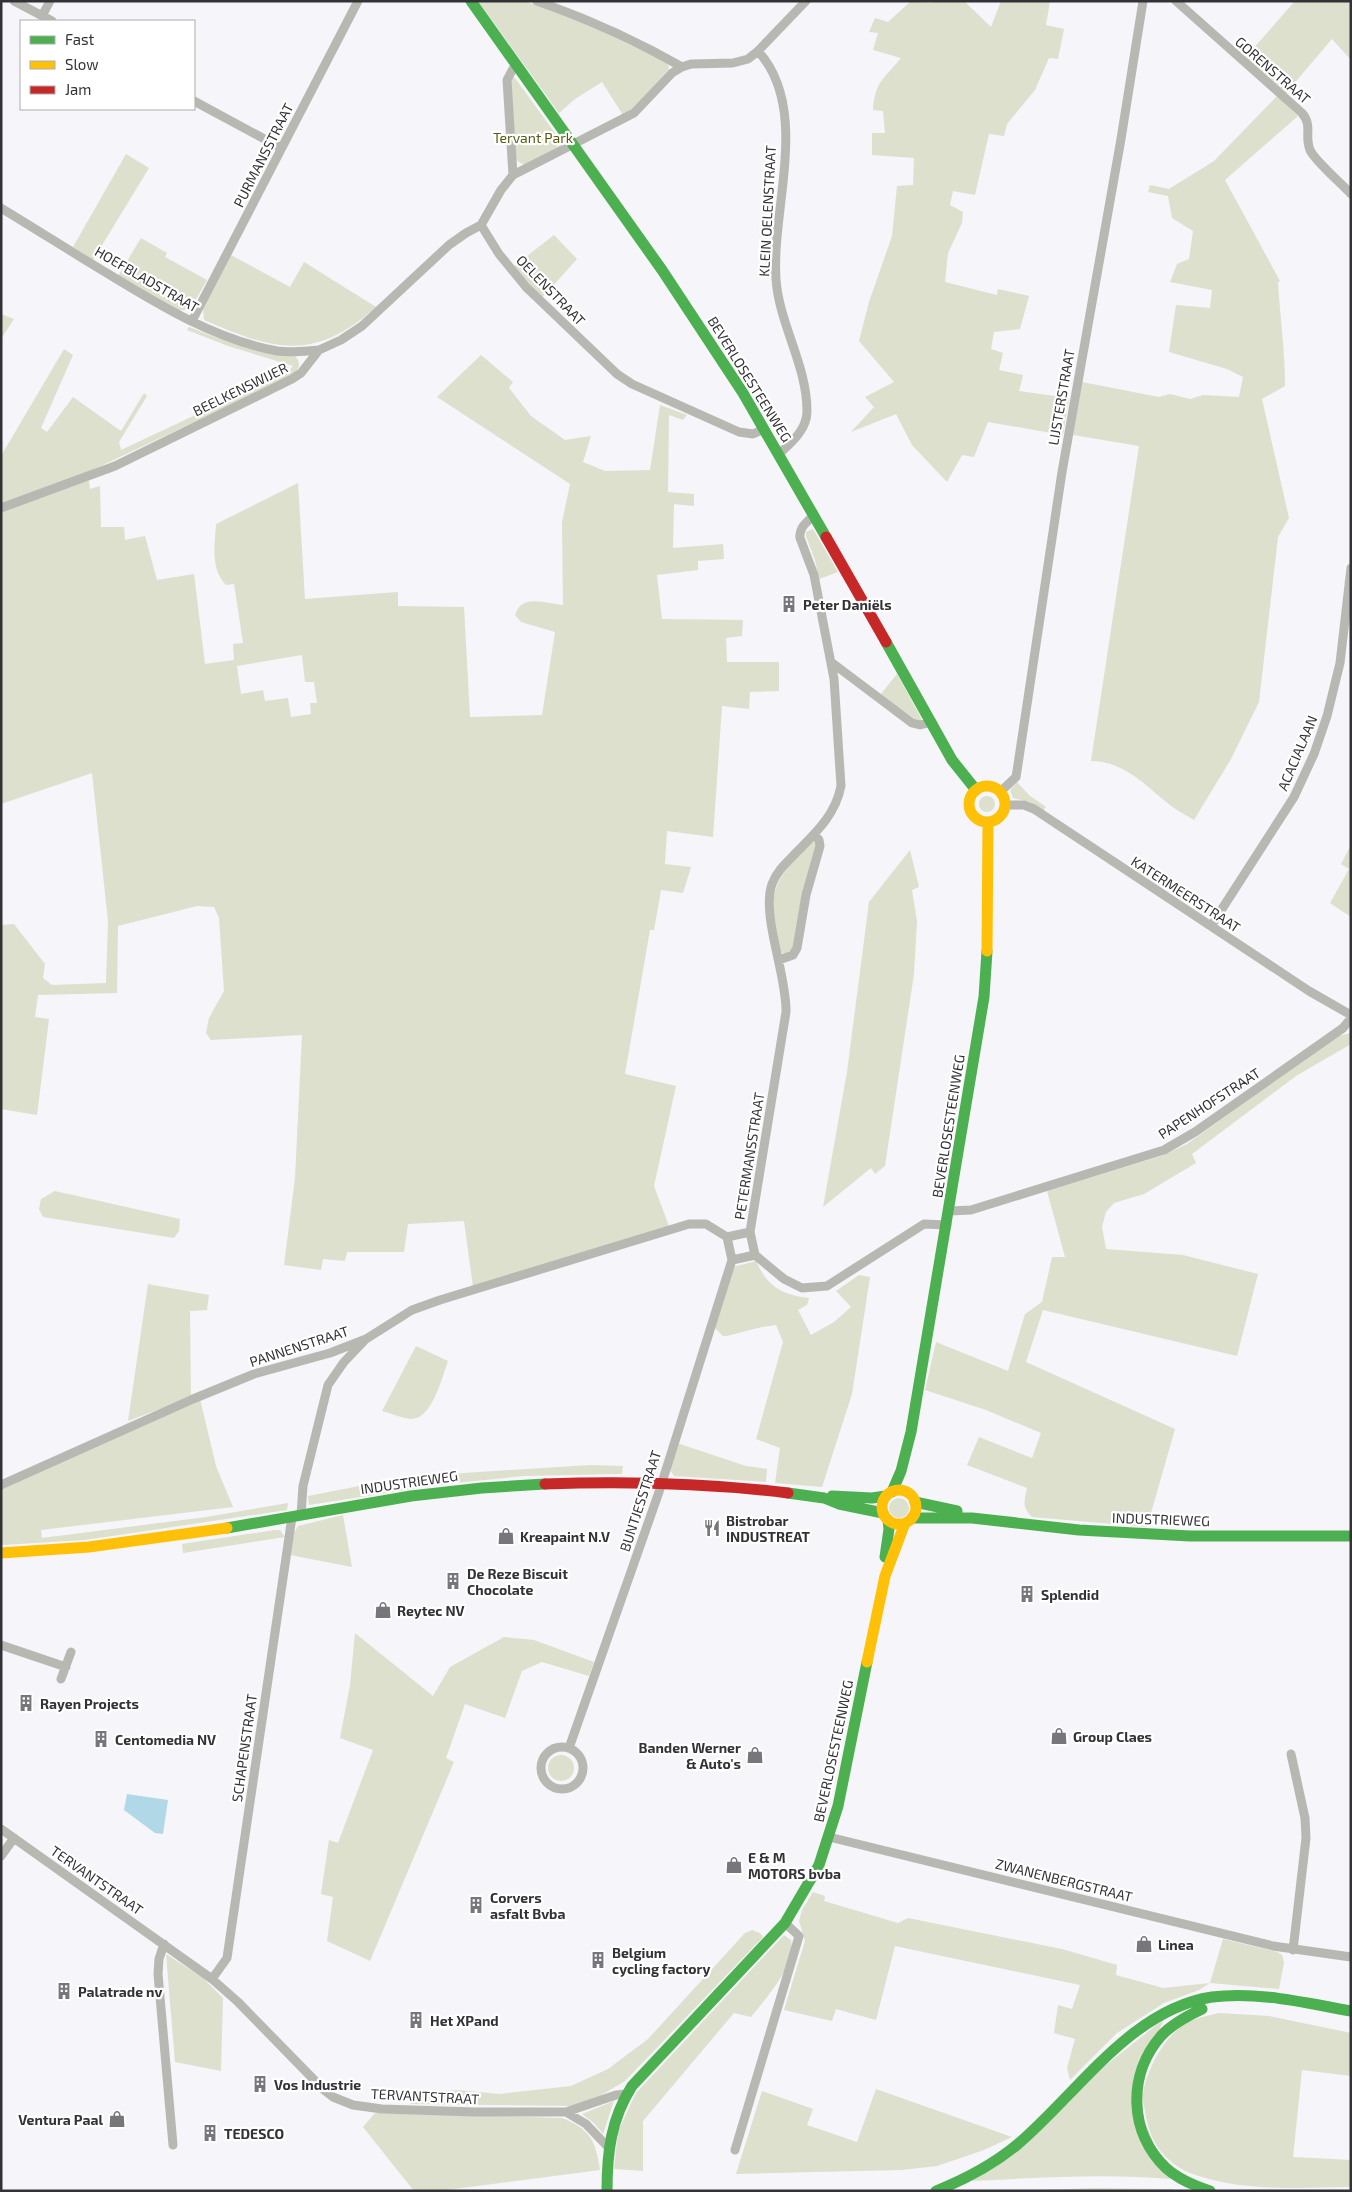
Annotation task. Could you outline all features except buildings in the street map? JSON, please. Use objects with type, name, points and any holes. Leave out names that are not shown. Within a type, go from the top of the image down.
[{"type":"main road","name":"BEVERLOSESTEENWEG","points":[[471,1],[703,331],[779,454],[952,760],[976,790]]},
{"type":"main road","points":[[984,786],[1000,792],[1005,805],[998,818],[988,822],[974,817],[969,808],[969,800],[976,790],[984,786]]},
{"type":"main road","name":"BEVERLOSESTEENWEG","points":[[912,1498],[911,1432],[950,1211],[986,979],[988,942],[988,822]]},
{"type":"main road","name":"BEVERLOSESTEENWEG","points":[[889,1494],[897,1485],[905,1447],[911,1432]]},
{"type":"main road","name":"INDUSTRIEWEG","points":[[1,1553],[89,1547],[196,1534],[402,1498],[482,1488],[548,1484],[661,1483],[738,1487],[824,1498],[885,1517],[896,1524],[908,1520],[932,1517],[960,1520],[972,1518],[1094,1531],[1190,1536],[1351,1536]]},
{"type":"main road","name":"INDUSTRIEWEG","points":[[824,1498],[842,1495],[877,1499],[901,1490],[912,1498],[961,1512],[972,1518]]},
{"type":"main road","points":[[885,1517],[882,1504],[889,1494]]},
{"type":"main road","points":[[908,1520],[916,1507],[912,1498]]},
{"type":"main road","name":"BEVERLOSESTEENWEG","points":[[607,2191],[608,2146],[613,2122],[626,2094],[643,2073],[785,1923],[819,1865],[838,1806],[885,1576],[885,1517]]},
{"type":"main road","name":"BEVERLOSESTEENWEG","points":[[885,1576],[891,1563],[900,1531],[908,1520]]},
{"type":"main road","points":[[936,2191],[967,2178],[993,2163],[1020,2142],[1144,2024],[1182,2004],[1211,1996],[1241,1994],[1265,1996],[1351,2011]]},
{"type":"main road","points":[[1210,2191],[1183,2180],[1166,2168],[1154,2155],[1145,2139],[1137,2117],[1136,2091],[1146,2055],[1172,2025],[1190,2014],[1208,2007],[1235,2004],[1252,2005],[1297,2013]]},
{"type":"main road","points":[[1325,2018],[1351,2023]]},
{"type":"street","points":[[14,1],[50,20]]},
{"type":"street","points":[[42,16],[50,1]]},
{"type":"street","name":"PURMANSSTRAAT","points":[[192,321],[358,1]]},
{"type":"street","points":[[537,1],[599,24],[638,42],[682,67]]},
{"type":"street","points":[[481,225],[501,190],[513,175],[634,113],[672,73],[682,67],[691,64],[733,63],[748,59],[806,1]]},
{"type":"street","name":"LIJSTERSTRAAT","points":[[1000,792],[1016,777],[1062,472],[1121,139],[1143,1]]},
{"type":"street","name":"GORENSTRAAT","points":[[1176,1],[1302,112],[1309,122],[1307,139],[1312,154],[1351,194]]},
{"type":"street","name":"KLEIN OELENSTRAAT","points":[[758,51],[766,59],[778,83],[784,104],[785,170],[776,251],[776,280],[780,303],[804,382],[807,413],[798,436],[779,454]]},
{"type":"street","points":[[513,175],[507,80],[515,65]]},
{"type":"street","points":[[195,102],[281,148]]},
{"type":"street","name":"HOEFBLADSTRAAT","points":[[1,208],[178,316],[244,343],[278,351],[319,350]]},
{"type":"street","name":"OELENSTRAAT","points":[[481,225],[510,270],[564,325],[618,374],[632,384],[739,432],[753,434],[764,429]]},
{"type":"street","name":"BEELKENSWIJER","points":[[1,508],[114,466],[292,380],[302,373],[319,350],[340,340],[362,326],[449,245],[481,225]]},
{"type":"street","name":"PETERMANSSTRAAT","points":[[754,1255],[750,1232],[786,1012],[786,996],[770,912],[770,891],[781,868],[828,819],[835,808],[841,786],[834,679],[814,575],[800,538],[802,527],[814,515]]},
{"type":"street","name":"ACACIALAAN","points":[[1211,926],[1294,797],[1314,754],[1327,716],[1340,663],[1351,568]]},
{"type":"street","points":[[831,662],[912,723],[920,725],[932,722]]},
{"type":"street","name":"KATERMEERSTRAAT","points":[[1005,805],[1024,805],[1034,809],[1309,991],[1351,1016]]},
{"type":"street","points":[[779,960],[793,956],[797,948],[806,895],[820,846],[820,840],[814,834]]},
{"type":"street","name":"PAPENHOFSTRAAT","points":[[950,1211],[979,1207],[1164,1150],[1202,1127],[1343,1028],[1351,1016]]},
{"type":"street","name":"PANNENSTRAAT","points":[[1,1484],[246,1378],[330,1353],[366,1339],[412,1310],[689,1224],[706,1224],[727,1238]]},
{"type":"street","points":[[750,1232],[727,1238],[732,1260],[754,1255],[773,1271],[793,1284],[802,1288],[818,1288],[838,1280],[924,1224],[947,1224]]},
{"type":"street","name":"BUNTJESSTRAAT","points":[[569,1748],[661,1483],[732,1260]]},
{"type":"street","name":"SCHAPENSTRAAT","points":[[212,1979],[227,1958],[296,1516],[303,1486],[328,1384],[344,1362],[366,1339]]},
{"type":"street","points":[[1,1645],[66,1667]]},
{"type":"street","points":[[61,1679],[71,1652]]},
{"type":"street","points":[[555,1748],[569,1748],[580,1756],[583,1770],[581,1777],[571,1786],[558,1788],[546,1782],[541,1769],[542,1762],[544,1756],[555,1748]]},
{"type":"street","points":[[1291,1754],[1305,1818],[1306,1838],[1293,1950]]},
{"type":"street","name":"TERVANTSTRAAT","points":[[1,1829],[212,1979],[238,2002],[315,2082],[333,2097],[343,2102],[382,2109],[566,2112],[616,2095],[626,2094]]},
{"type":"street","name":"ZWANENBERGSTRAAT","points":[[829,1837],[1293,1950],[1351,1957]]},
{"type":"street","points":[[1,1856],[14,1838]]},
{"type":"street","points":[[735,2150],[797,1943],[798,1936],[785,1923]]},
{"type":"street","points":[[164,1944],[159,1959],[158,1974],[173,2146]]},
{"type":"street","points":[[566,2112],[586,2124],[608,2146]]},
{"type":"green space","points":[[478,1],[525,1],[574,18],[668,63],[669,69],[633,108],[623,115],[602,82],[575,99],[559,113]]},
{"type":"green space","points":[[911,1],[931,3],[933,1],[964,1],[991,27],[1001,1],[1050,1],[1046,25],[1064,29],[1058,59],[1049,58],[1035,90],[1007,124],[1004,136],[989,134],[975,195],[953,191],[950,205],[963,212],[962,223],[948,253],[945,282],[997,295],[998,289],[1029,296],[1020,329],[994,332],[991,349],[1003,353],[999,370],[1023,375],[1019,391],[1069,398],[1063,435],[988,422],[974,457],[962,455],[947,482],[912,445],[896,414],[851,432],[874,407],[865,397],[894,382],[859,341],[869,302],[892,236],[897,186],[913,185],[914,158],[872,155],[872,133],[885,133],[883,111],[873,110],[878,86],[901,58],[873,50],[878,33],[869,32],[875,18],[888,22]]},
{"type":"green space","points":[[1295,1],[1351,1],[1351,60],[1332,39],[1286,93],[1245,58]]},
{"type":"green space","name":"Tervant Park","points":[[512,78],[515,78],[560,140],[557,147],[524,165],[516,160]]},
{"type":"green space","points":[[1277,96],[1298,116],[1225,180],[1280,281],[1278,282],[1285,386],[1262,399],[1289,518],[1278,537],[1259,702],[1231,759],[1194,820],[1173,807],[1124,770],[1103,762],[1091,761],[1139,446],[1073,435],[1082,382],[1159,397],[1170,394],[1190,399],[1203,395],[1239,397],[1243,377],[1227,369],[1169,352],[1176,305],[1210,308],[1212,290],[1170,282],[1177,264],[1189,259],[1193,231],[1172,218],[1168,196],[1148,192],[1150,185],[1169,189],[1214,161]]},
{"type":"green space","points":[[126,154],[149,168],[93,260],[73,247]]},
{"type":"green space","points":[[554,235],[577,259],[542,298],[513,267]]},
{"type":"green space","points":[[141,238],[167,253],[165,257],[207,280],[190,310],[178,310],[118,276]]},
{"type":"green space","points":[[229,254],[290,287],[304,262],[376,307],[354,325],[333,337],[313,343],[293,346],[273,344],[229,331],[204,320],[203,308]]},
{"type":"green space","points":[[1,314],[14,319],[1,339]]},
{"type":"green space","points":[[189,327],[241,346],[295,356],[299,366],[293,374],[273,385],[88,472],[90,489],[100,486],[101,527],[124,527],[125,540],[145,536],[157,580],[194,574],[205,664],[234,660],[233,644],[243,643],[234,584],[226,585],[221,578],[216,564],[216,524],[298,483],[305,599],[398,592],[398,606],[464,607],[470,717],[542,715],[555,632],[521,622],[515,615],[518,608],[529,602],[535,601],[563,605],[562,522],[570,484],[437,397],[481,355],[513,382],[509,388],[531,416],[565,440],[591,436],[583,462],[605,471],[650,470],[660,405],[687,415],[683,420],[669,415],[668,492],[694,494],[694,506],[674,504],[673,548],[723,544],[724,559],[698,561],[698,570],[657,575],[662,619],[743,620],[742,636],[726,638],[727,662],[779,662],[779,691],[750,692],[749,709],[722,706],[713,837],[667,831],[665,864],[691,867],[683,893],[661,890],[654,930],[650,930],[625,1074],[676,1086],[654,1186],[669,1226],[473,1287],[464,1221],[408,1224],[404,1252],[347,1252],[345,1261],[323,1259],[321,1270],[284,1265],[295,1178],[302,1035],[211,1040],[206,1033],[209,1018],[224,991],[219,918],[214,907],[197,906],[118,926],[117,993],[38,995],[35,1017],[49,1019],[37,1115],[1,1109],[1,925],[14,924],[45,964],[43,978],[52,985],[106,983],[108,921],[92,773],[1,804],[1,456],[64,349],[73,355],[41,428],[47,432],[73,397],[121,431],[144,393],[147,396],[119,442],[121,450],[289,371],[293,366],[228,346],[187,330]],"holes":[[[302,655],[305,682],[314,682],[317,703],[310,703],[311,714],[291,717],[288,698],[265,701],[263,690],[241,694],[237,666]]]},
{"type":"green space","points":[[813,529],[838,572],[819,579],[815,560],[806,536],[806,532]]},
{"type":"green space","points":[[897,674],[921,721],[917,721],[880,695]]},
{"type":"green space","points":[[1017,782],[1029,795],[1046,807],[1043,811],[1030,802],[1013,798],[1010,790]]},
{"type":"green space","points":[[987,796],[993,798],[995,804],[993,810],[987,812],[981,810],[979,804],[981,798]]},
{"type":"green space","points":[[813,840],[817,841],[794,951],[784,954],[781,952],[774,914],[776,890],[780,879],[788,868]]},
{"type":"green space","points":[[1351,845],[1351,917],[1330,903],[1349,869],[1341,864]]},
{"type":"green space","points":[[910,850],[919,887],[912,890],[917,921],[914,974],[885,1166],[875,1174],[871,1168],[823,1207],[847,1072],[869,902]]},
{"type":"green space","points":[[1351,1033],[1351,1044],[1296,1076],[1192,1154],[1196,1163],[1144,1194],[1114,1203],[1106,1212],[1102,1227],[1106,1249],[1183,1255],[1258,1274],[1237,1356],[1043,1310],[1026,1362],[1175,1429],[1147,1527],[1032,1517],[1025,1504],[1027,1488],[967,1465],[979,1437],[1032,1458],[1041,1433],[986,1410],[925,1390],[936,1342],[1008,1371],[1025,1314],[1042,1302],[1052,1257],[1065,1257],[1047,1191],[1161,1156],[1187,1144],[1338,1036]]},
{"type":"green space","points":[[55,1191],[180,1219],[179,1231],[174,1238],[43,1217],[39,1209],[41,1199]]},
{"type":"green space","points":[[756,1261],[765,1277],[776,1288],[799,1297],[809,1298],[807,1305],[798,1310],[811,1335],[834,1322],[851,1307],[836,1291],[859,1275],[870,1277],[852,1394],[822,1487],[775,1483],[780,1448],[756,1439],[783,1342],[776,1325],[727,1336],[723,1336],[714,1327],[733,1267]]},
{"type":"green space","points":[[148,1284],[209,1295],[207,1310],[190,1311],[191,1397],[128,1421]]},
{"type":"green space","points":[[416,1346],[448,1361],[431,1405],[419,1417],[412,1419],[382,1411]]},
{"type":"green space","points":[[200,1399],[216,1466],[233,1507],[41,1530],[42,1538],[206,1517],[288,1503],[287,1510],[85,1540],[1,1545],[1,1489]]},
{"type":"green space","points":[[677,1443],[746,1466],[767,1469],[766,1482],[674,1476],[670,1470]]},
{"type":"green space","points":[[590,1465],[623,1466],[622,1474],[524,1476],[445,1484],[309,1505],[308,1496],[380,1482],[464,1473]]},
{"type":"green space","points":[[899,1498],[906,1501],[909,1508],[906,1515],[899,1518],[892,1515],[889,1508],[892,1501]]},
{"type":"green space","points":[[343,1515],[352,1567],[290,1555],[294,1533],[298,1526]]},
{"type":"green space","points":[[280,1530],[285,1537],[183,1553],[182,1544]]},
{"type":"green space","points":[[355,1633],[433,1696],[450,1667],[504,1637],[534,1640],[594,1662],[589,1676],[542,1662],[522,1671],[505,1718],[465,1704],[446,1758],[454,1762],[370,1961],[327,1941],[333,1897],[321,1894],[329,1840],[338,1843],[373,1750],[340,1738],[350,1685]]},
{"type":"green space","points":[[561,1755],[570,1759],[574,1768],[570,1777],[561,1781],[552,1777],[548,1768],[552,1759]]},
{"type":"green space","points":[[813,1892],[825,1896],[824,1901],[898,1923],[908,1918],[1062,1949],[1117,1965],[1116,1975],[1163,1988],[1210,1983],[1199,1990],[1164,2003],[1117,2033],[1070,2080],[1067,2068],[1075,2039],[1054,2033],[1058,2005],[1072,2009],[1080,1985],[895,1946],[876,2020],[836,2009],[832,2021],[784,2010],[805,1941],[799,1921],[802,1910]]},
{"type":"green space","points":[[752,1930],[760,1933],[763,1937],[625,2081],[593,2100],[574,2106],[411,2104],[410,2093],[459,2090],[499,2094],[571,2086],[608,2069],[648,2039],[745,1933]]},
{"type":"green space","points":[[784,1935],[791,1940],[792,1950],[785,1971],[779,1981],[751,2017],[734,2013],[643,2121],[643,2171],[614,2169],[618,2131],[636,2093]]},
{"type":"green space","points":[[1223,1939],[1277,1952],[1282,1955],[1284,1963],[1279,1989],[1210,1983]]},
{"type":"green space","points":[[166,1954],[203,1978],[223,1998],[221,2071],[175,2062]]},
{"type":"green space","points":[[1219,2013],[1269,2016],[1351,2033],[1351,2076],[1302,2070],[1293,2157],[1351,2160],[1351,2187],[1245,2186],[1204,2178],[1185,2171],[1176,2166],[1162,2153],[1149,2130],[1143,2102],[1142,2094],[1149,2073],[1157,2055],[1175,2031],[1196,2019]]},
{"type":"green space","points":[[1164,2019],[1132,2094],[1170,2179],[1095,2176],[971,2181],[1106,2065]]},
{"type":"green space","points":[[876,2089],[1012,2137],[984,2150],[937,2166],[902,2170],[736,2174],[762,2091],[813,2109],[807,2125],[857,2142]]},
{"type":"green space","points":[[614,2101],[603,2134],[594,2123],[582,2114]]},
{"type":"green space","points":[[375,2113],[562,2118],[572,2122],[590,2137],[594,2144],[600,2170],[439,2191],[414,2191],[363,2127]]},
{"type":"green space","points":[[1095,2188],[1173,2189],[1175,2191],[1012,2191]]},
{"type":"water","points":[[127,1794],[168,1800],[163,1834],[155,1833],[124,1810]]},
{"type":"traffic: fast","points":[[471,1],[662,270],[743,393],[826,537]]},
{"type":"traffic: fast","points":[[886,642],[952,760],[976,790]]},
{"type":"traffic: fast","points":[[892,1492],[901,1471],[911,1432],[984,997],[987,951]]},
{"type":"traffic: fast","points":[[227,1528],[411,1496],[482,1488],[545,1484]]},
{"type":"traffic: fast","points":[[788,1493],[824,1498],[839,1504],[883,1513]]},
{"type":"traffic: fast","points":[[832,1496],[872,1498],[886,1496]]},
{"type":"traffic: fast","points":[[915,1502],[957,1511]]},
{"type":"traffic: fast","points":[[912,1518],[972,1518],[1079,1530],[1190,1536],[1351,1536]]},
{"type":"traffic: fast","points":[[885,1557],[889,1529],[888,1520]]},
{"type":"traffic: fast","points":[[607,2191],[609,2149],[615,2123],[632,2086],[785,1923],[819,1865],[838,1806],[867,1662]]},
{"type":"traffic: fast","points":[[936,2191],[979,2171],[1009,2152],[1040,2124],[1107,2056],[1156,2018],[1183,2005],[1212,1997],[1247,1996],[1281,1999],[1351,2011]]},
{"type":"traffic: fast","points":[[1202,2009],[1185,2017],[1170,2028],[1161,2036],[1150,2051],[1142,2068],[1137,2104],[1139,2121],[1145,2138],[1154,2154],[1176,2176],[1210,2191]]},
{"type":"traffic: slow","points":[[987,786],[1000,791],[1005,804],[1000,817],[987,822],[974,817],[969,804],[974,791],[987,786]]},
{"type":"traffic: slow","points":[[987,951],[988,822]]},
{"type":"traffic: slow","points":[[899,1490],[911,1495],[916,1507],[911,1519],[899,1524],[887,1519],[882,1507],[887,1495],[899,1490]]},
{"type":"traffic: slow","points":[[867,1662],[885,1576],[905,1523]]},
{"type":"traffic: slow","points":[[1,1553],[89,1547],[227,1528]]},
{"type":"traffic: jam","points":[[826,537],[886,642]]},
{"type":"traffic: jam","points":[[545,1484],[666,1484],[788,1493]]},
{"type":"place","name":"Peter Daniëls","points":[[789,604]]},
{"type":"place","name":"Bistrobar INDUSTREAT","points":[[712,1528]]},
{"type":"place","name":"Kreapaint N.V","points":[[506,1536]]},
{"type":"place","name":"De Reze Biscuit Chocolate","points":[[453,1581]]},
{"type":"place","name":"Splendid","points":[[1027,1594]]},
{"type":"place","name":"Reytec NV","points":[[383,1610]]},
{"type":"place","name":"Rayen Projects","points":[[26,1703]]},
{"type":"place","name":"Group Claes","points":[[1059,1736]]},
{"type":"place","name":"Centomedia NV","points":[[101,1739]]},
{"type":"place","name":"Banden Werner & Auto's","points":[[755,1755]]},
{"type":"place","name":"E & M MOTORS bvba","points":[[734,1865]]},
{"type":"place","name":"Corvers asfalt Bvba","points":[[476,1905]]},
{"type":"place","name":"Linea","points":[[1144,1944]]},
{"type":"place","name":"Belgium cycling factory","points":[[598,1960]]},
{"type":"place","name":"Palatrade nv","points":[[64,1991]]},
{"type":"place","name":"Het XPand","points":[[416,2020]]},
{"type":"place","name":"Vos Industrie","points":[[260,2084]]},
{"type":"place","name":"Ventura Paal","points":[[117,2119]]},
{"type":"place","name":"TEDESCO","points":[[210,2133]]}]
